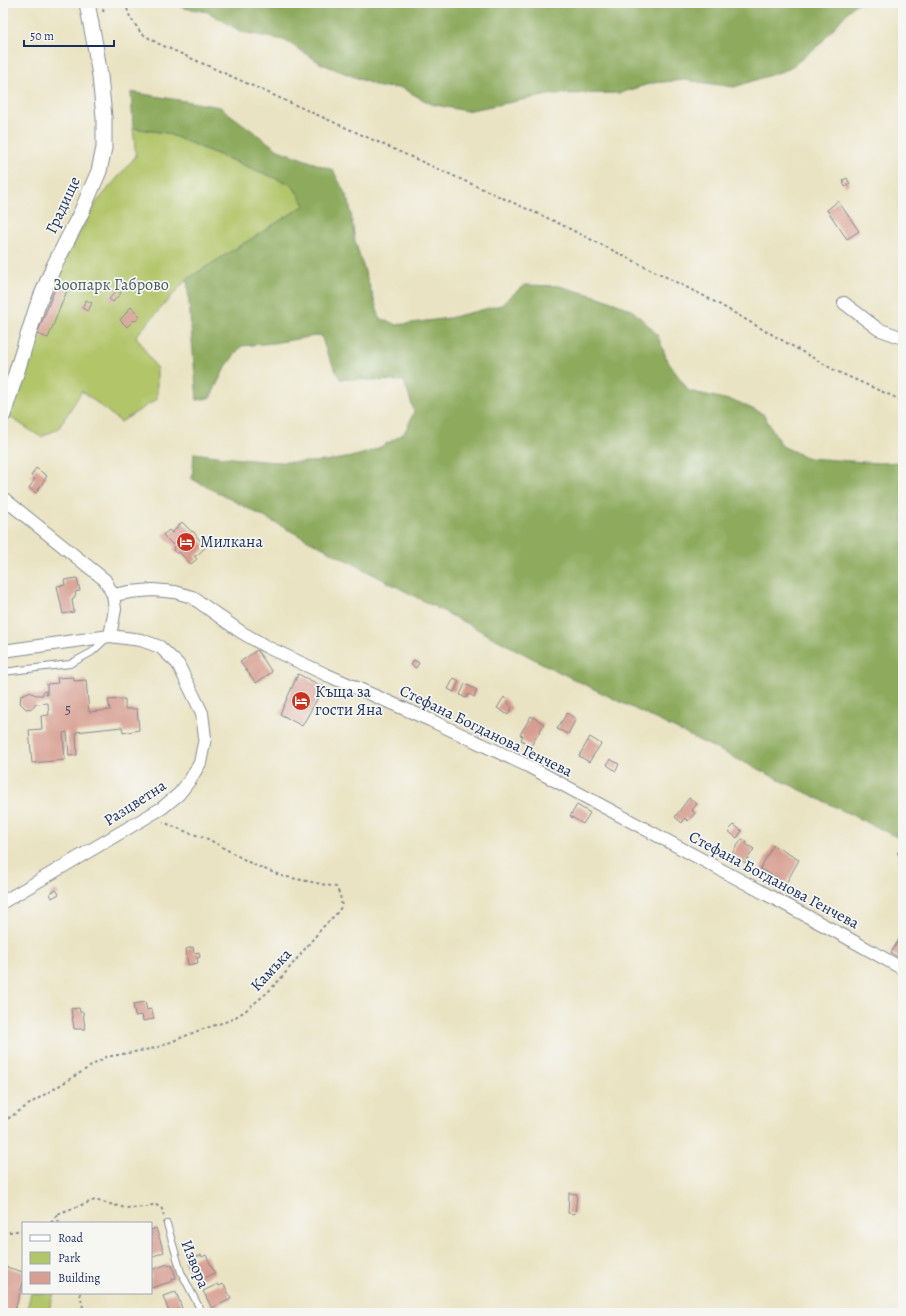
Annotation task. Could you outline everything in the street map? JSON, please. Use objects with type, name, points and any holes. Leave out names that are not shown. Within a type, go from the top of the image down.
[{"type":"street","name":"Градище","points":[[3,415],[38,307],[53,268],[81,213],[99,171],[104,148],[104,116],[102,96],[95,45],[87,3]]},
{"type":"street","points":[[844,303],[878,329],[903,338]]},
{"type":"street","points":[[3,498],[105,580],[113,595],[115,610],[110,636]]},
{"type":"street","name":"Стефана Богданова Генчева","points":[[113,595],[153,590],[175,592],[192,597],[241,632],[267,647],[528,766],[903,969]]},
{"type":"street","name":"Разцветна","points":[[3,651],[110,636],[141,640],[160,647],[178,664],[202,713],[205,738],[200,763],[190,780],[179,794],[162,808],[3,902]]},
{"type":"lane","points":[[3,672],[70,664],[92,652],[110,636]]},
{"type":"lane","name":"Извора","points":[[166,1224],[181,1272],[201,1313]]},
{"type":"path","points":[[125,3],[130,17],[141,33],[157,43],[554,221],[708,298],[836,371],[903,401]]},
{"type":"path","name":"Камъка","points":[[3,1122],[34,1101],[106,1057],[156,1048],[200,1030],[231,1020],[245,1011],[268,992],[342,906],[340,895],[336,887],[282,876],[252,864],[208,839],[148,816]]},
{"type":"path","points":[[52,1222],[57,1214],[96,1200],[126,1208],[147,1207],[155,1204],[162,1209],[166,1224]]},
{"type":"path","points":[[57,1214],[59,1222]]},
{"type":"path","points":[[3,1233],[22,1230]]},
{"type":"path","points":[[80,1294],[84,1313]]},
{"type":"green space","points":[[173,3],[858,3],[853,6],[820,44],[789,69],[734,87],[685,80],[652,83],[620,93],[553,94],[466,111],[431,104],[402,88],[380,87],[322,64],[284,40],[242,32],[208,12],[184,8]]},
{"type":"green space","points":[[131,92],[220,107],[278,150],[333,170],[349,201],[355,241],[380,318],[397,325],[449,318],[501,305],[524,285],[559,286],[602,298],[632,310],[657,334],[668,362],[689,391],[738,402],[763,414],[782,446],[808,458],[878,463],[903,462],[903,840],[553,669],[192,479],[194,453],[242,459],[296,462],[349,458],[372,451],[403,434],[408,427],[414,411],[404,381],[340,379],[327,353],[321,335],[273,343],[241,346],[225,368],[210,398],[197,400],[187,279],[305,205],[292,185],[166,133],[133,128]]},
{"type":"green space","name":"Зоопарк Габрово","points":[[133,128],[166,133],[292,185],[305,205],[187,279],[136,336],[157,369],[157,399],[121,422],[82,391],[58,429],[41,437],[8,416],[34,336],[60,268],[96,203],[136,156]]},
{"type":"green space","points":[[31,1294],[54,1294],[48,1313],[26,1313]]},
{"type":"building","points":[[847,178],[850,184],[845,187],[843,180]]},
{"type":"building","points":[[838,201],[859,231],[847,239],[827,210]]},
{"type":"building","points":[[57,284],[68,288],[48,338],[37,334]]},
{"type":"building","points":[[117,290],[121,293],[113,302],[109,299]]},
{"type":"building","points":[[86,300],[92,303],[88,311],[82,308]]},
{"type":"building","points":[[131,307],[140,316],[136,321],[134,320],[127,327],[120,320]]},
{"type":"building","points":[[36,468],[47,476],[36,493],[29,488],[35,479],[31,476]]},
{"type":"building","name":"Милкана","points":[[182,522],[194,532],[206,547],[194,556],[197,559],[191,564],[179,552],[177,554],[173,550],[175,547],[163,535],[169,530],[172,533]]},
{"type":"building","points":[[77,578],[80,591],[75,592],[76,595],[72,600],[74,612],[63,614],[57,586],[65,585],[64,580]]},
{"type":"building","points":[[257,650],[272,672],[256,683],[240,662]]},
{"type":"building","points":[[414,660],[419,663],[416,668],[411,665]]},
{"type":"building","name":"Къща за гости Яна","points":[[298,674],[324,687],[302,726],[280,714]]},
{"type":"building","points":[[74,677],[74,681],[86,680],[89,712],[110,710],[108,700],[125,699],[125,709],[137,709],[139,730],[123,733],[122,727],[76,732],[77,755],[69,756],[67,732],[63,733],[65,760],[32,763],[29,730],[42,729],[41,716],[49,715],[48,703],[36,704],[33,708],[26,709],[20,703],[21,695],[29,692],[36,695],[43,695],[43,692],[46,691],[47,695],[47,684],[58,683],[57,678]]},
{"type":"building","points":[[454,678],[459,681],[454,692],[448,689]]},
{"type":"building","points":[[465,684],[477,690],[474,697],[469,694],[466,698],[460,695]]},
{"type":"building","points":[[504,697],[512,708],[508,715],[497,708]]},
{"type":"building","points":[[567,713],[576,719],[568,734],[557,729]]},
{"type":"building","points":[[531,716],[544,724],[531,746],[521,740],[523,736],[520,735]]},
{"type":"building","points":[[590,737],[601,744],[589,762],[579,756]]},
{"type":"building","points":[[610,759],[619,764],[616,771],[607,765]]},
{"type":"building","points":[[689,798],[697,804],[692,810],[695,813],[688,821],[685,818],[682,823],[675,817]]},
{"type":"building","points":[[577,805],[590,813],[583,824],[570,816]]},
{"type":"building","points":[[734,825],[742,831],[737,838],[728,831]]},
{"type":"building","points":[[742,839],[747,842],[746,844],[754,849],[745,863],[737,857],[734,863],[728,859]]},
{"type":"building","points":[[773,845],[799,860],[786,883],[760,869]]},
{"type":"building","points":[[903,847],[903,859],[897,853]]},
{"type":"building","points":[[903,859],[903,869],[898,864]]},
{"type":"building","points":[[56,890],[59,894],[52,898],[50,893]]},
{"type":"building","points":[[903,932],[903,960],[891,953]]},
{"type":"building","points":[[193,947],[194,953],[199,952],[200,957],[197,958],[198,963],[188,965],[186,949]]},
{"type":"building","points":[[145,1002],[147,1010],[151,1009],[154,1019],[143,1021],[142,1015],[135,1016],[133,1004]]},
{"type":"building","points":[[79,1008],[80,1012],[83,1012],[85,1029],[74,1029],[71,1009]]},
{"type":"building","points":[[569,1193],[577,1194],[575,1214],[568,1213]]},
{"type":"building","points":[[156,1228],[164,1252],[152,1257],[152,1230]]},
{"type":"building","points":[[201,1255],[202,1257],[206,1255],[215,1273],[198,1281],[189,1264],[189,1261]]},
{"type":"building","points":[[168,1264],[168,1266],[172,1265],[176,1278],[172,1279],[173,1281],[152,1288],[152,1270]]},
{"type":"building","points":[[3,1266],[22,1272],[22,1286],[14,1313],[3,1313]]},
{"type":"building","points":[[218,1284],[219,1286],[224,1284],[231,1299],[212,1308],[203,1291]]},
{"type":"building","points":[[176,1292],[182,1308],[169,1312],[163,1296]]},
{"type":"place","name":"Милкана","points":[[186,542]]},
{"type":"place","name":"Къща за гости Яна","points":[[301,701]]}]
